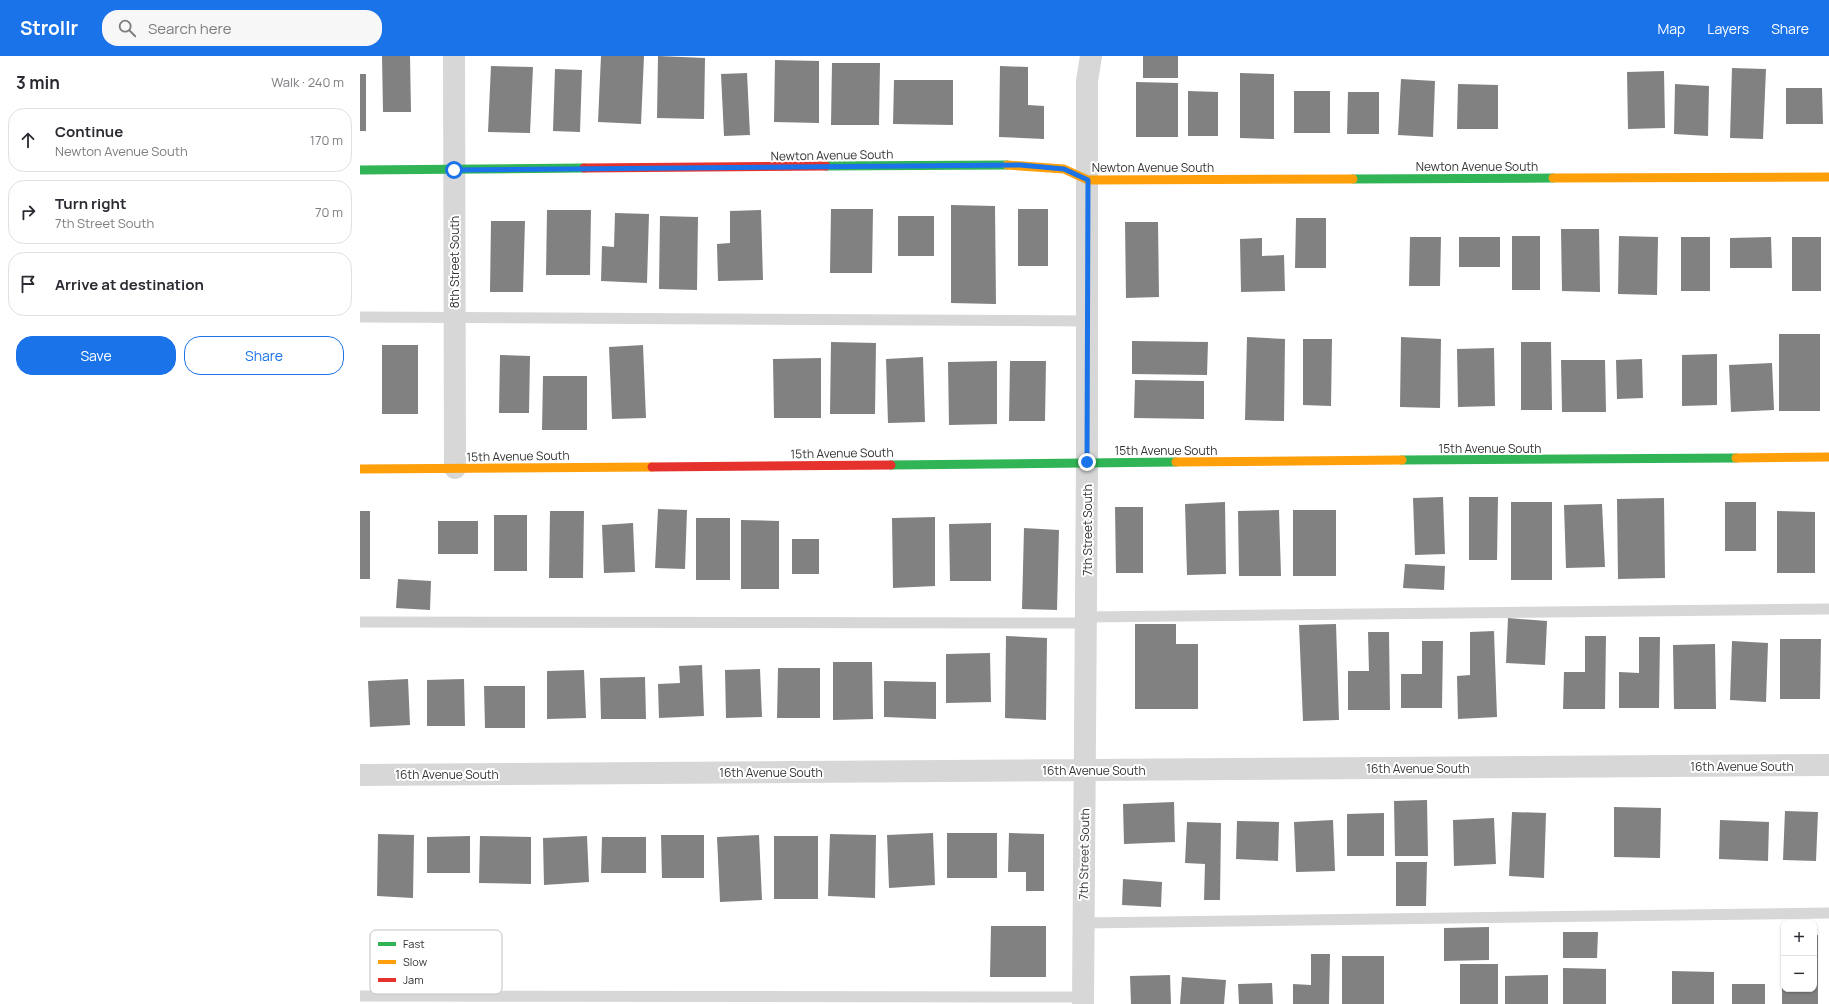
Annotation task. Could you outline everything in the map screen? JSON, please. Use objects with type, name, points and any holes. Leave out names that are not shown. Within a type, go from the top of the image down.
[{"type":"street","name":"8th Street South","points":[[454,56],[455,468]]},
{"type":"street","name":"7th Street South","points":[[1083,1000],[1087,462],[1087,81],[1091,56]]},
{"type":"street","name":"Newton Avenue South","points":[[360,170],[1020,165],[1064,169],[1088,180],[1829,177]]},
{"type":"street","name":"15th Avenue South","points":[[360,469],[1829,457]]},
{"type":"street","name":"16th Avenue South","points":[[360,775],[1829,766]]},
{"type":"lane","points":[[360,317],[454,316],[1087,321]]},
{"type":"lane","points":[[360,622],[1086,620],[1829,608]]},
{"type":"lane","points":[[1084,923],[1829,914]]},
{"type":"lane","points":[[360,996],[1083,1000]]},
{"type":"building","points":[[382,56],[410,56],[411,112],[383,112]]},
{"type":"building","points":[[601,56],[644,56],[641,124],[598,122]]},
{"type":"building","points":[[658,56],[705,58],[704,119],[657,118]]},
{"type":"building","points":[[1143,56],[1178,56],[1178,78],[1143,78]]},
{"type":"building","points":[[775,60],[819,61],[819,123],[774,122]]},
{"type":"building","points":[[832,63],[880,63],[879,125],[831,125]]},
{"type":"building","points":[[491,66],[533,67],[530,133],[488,132]]},
{"type":"building","points":[[1000,66],[1028,67],[1028,105],[1044,106],[1044,139],[999,137]]},
{"type":"building","points":[[1732,68],[1766,69],[1763,139],[1730,138]]},
{"type":"building","points":[[555,69],[582,70],[580,132],[553,131]]},
{"type":"building","points":[[1664,71],[1665,128],[1628,129],[1627,72]]},
{"type":"building","points":[[747,73],[750,135],[724,136],[721,74]]},
{"type":"building","points":[[1240,73],[1274,74],[1274,139],[1240,138]]},
{"type":"building","points":[[360,74],[366,74],[366,131],[360,131]]},
{"type":"building","points":[[1401,79],[1435,81],[1433,137],[1398,135]]},
{"type":"building","points":[[894,80],[953,80],[953,125],[893,124]]},
{"type":"building","points":[[1136,82],[1178,83],[1178,137],[1136,137]]},
{"type":"building","points":[[1458,84],[1498,85],[1498,129],[1457,129]]},
{"type":"building","points":[[1675,84],[1709,86],[1708,136],[1674,134]]},
{"type":"building","points":[[1786,88],[1822,88],[1823,124],[1786,124]]},
{"type":"building","points":[[1188,91],[1218,92],[1218,136],[1188,136]]},
{"type":"building","points":[[1294,91],[1330,91],[1330,133],[1294,133]]},
{"type":"building","points":[[1348,92],[1379,92],[1379,134],[1347,134]]},
{"type":"building","points":[[951,205],[995,206],[996,304],[951,303]]},
{"type":"building","points":[[831,209],[873,209],[872,273],[830,273]]},
{"type":"building","points":[[1018,209],[1048,209],[1048,266],[1018,266]]},
{"type":"building","points":[[547,210],[591,210],[590,275],[546,275]]},
{"type":"building","points":[[761,210],[763,280],[718,281],[717,244],[730,243],[730,211]]},
{"type":"building","points":[[615,213],[649,214],[647,283],[601,281],[602,246],[614,247]]},
{"type":"building","points":[[660,216],[698,217],[697,290],[659,289]]},
{"type":"building","points":[[898,216],[934,216],[934,256],[898,256]]},
{"type":"building","points":[[1296,218],[1326,218],[1326,268],[1295,268]]},
{"type":"building","points":[[491,221],[525,221],[523,292],[490,292]]},
{"type":"building","points":[[1125,222],[1158,222],[1159,297],[1126,298]]},
{"type":"building","points":[[1561,229],[1599,229],[1600,292],[1562,291]]},
{"type":"building","points":[[1512,236],[1540,236],[1540,290],[1512,290]]},
{"type":"building","points":[[1619,236],[1658,237],[1657,295],[1618,294]]},
{"type":"building","points":[[1410,237],[1441,237],[1440,286],[1409,286]]},
{"type":"building","points":[[1459,237],[1500,237],[1500,267],[1459,267]]},
{"type":"building","points":[[1681,237],[1710,237],[1710,291],[1681,291]]},
{"type":"building","points":[[1771,237],[1772,268],[1730,268],[1730,238]]},
{"type":"building","points":[[1792,237],[1821,237],[1821,291],[1792,291]]},
{"type":"building","points":[[1262,238],[1262,256],[1284,255],[1285,291],[1241,292],[1240,239]]},
{"type":"building","points":[[1779,334],[1820,334],[1820,411],[1779,411]]},
{"type":"building","points":[[1247,337],[1285,339],[1284,421],[1245,420]]},
{"type":"building","points":[[1401,337],[1441,339],[1440,408],[1400,407]]},
{"type":"building","points":[[1303,339],[1332,339],[1331,406],[1303,405]]},
{"type":"building","points":[[1132,341],[1208,342],[1207,375],[1132,374]]},
{"type":"building","points":[[831,342],[876,343],[875,414],[830,414]]},
{"type":"building","points":[[1521,342],[1551,342],[1552,410],[1521,410]]},
{"type":"building","points":[[382,345],[418,345],[418,414],[382,414]]},
{"type":"building","points":[[643,345],[646,418],[612,419],[609,347]]},
{"type":"building","points":[[1494,348],[1495,406],[1458,407],[1457,349]]},
{"type":"building","points":[[1717,354],[1717,405],[1682,406],[1682,355]]},
{"type":"building","points":[[500,355],[530,356],[529,413],[499,413]]},
{"type":"building","points":[[923,357],[925,422],[888,423],[886,359]]},
{"type":"building","points":[[821,358],[821,418],[774,418],[773,359]]},
{"type":"building","points":[[1642,359],[1643,398],[1617,399],[1616,360]]},
{"type":"building","points":[[1561,360],[1605,360],[1606,412],[1562,412]]},
{"type":"building","points":[[997,361],[997,424],[949,425],[948,362]]},
{"type":"building","points":[[1010,361],[1046,361],[1045,421],[1009,421]]},
{"type":"building","points":[[1772,363],[1774,410],[1731,412],[1729,365]]},
{"type":"building","points":[[543,376],[587,376],[587,430],[542,430]]},
{"type":"building","points":[[1135,380],[1204,381],[1204,419],[1134,418]]},
{"type":"building","points":[[1443,497],[1445,554],[1415,555],[1413,498]]},
{"type":"building","points":[[1469,497],[1498,497],[1497,560],[1469,560]]},
{"type":"building","points":[[1664,498],[1665,578],[1618,579],[1617,499]]},
{"type":"building","points":[[1225,502],[1226,574],[1187,575],[1185,504]]},
{"type":"building","points":[[1511,502],[1552,502],[1552,580],[1511,580]]},
{"type":"building","points":[[1725,502],[1756,502],[1756,551],[1725,551]]},
{"type":"building","points":[[1602,504],[1605,567],[1566,568],[1564,505]]},
{"type":"building","points":[[1115,507],[1143,507],[1143,573],[1116,573]]},
{"type":"building","points":[[658,509],[687,510],[685,569],[655,568]]},
{"type":"building","points":[[1279,510],[1281,576],[1239,576],[1238,511]]},
{"type":"building","points":[[1293,510],[1336,510],[1336,576],[1293,576]]},
{"type":"building","points":[[360,511],[370,511],[370,579],[360,579]]},
{"type":"building","points":[[550,511],[584,511],[583,578],[549,578]]},
{"type":"building","points":[[1777,511],[1815,512],[1815,573],[1777,573]]},
{"type":"building","points":[[494,515],[527,515],[527,571],[494,571]]},
{"type":"building","points":[[935,517],[935,586],[893,588],[892,518]]},
{"type":"building","points":[[696,518],[730,518],[730,580],[696,580]]},
{"type":"building","points":[[741,520],[779,521],[779,589],[741,589]]},
{"type":"building","points":[[438,521],[478,521],[478,554],[438,554]]},
{"type":"building","points":[[633,523],[635,572],[604,573],[602,525]]},
{"type":"building","points":[[991,523],[991,581],[950,581],[949,524]]},
{"type":"building","points":[[1024,528],[1059,530],[1057,610],[1022,609]]},
{"type":"building","points":[[792,539],[819,539],[819,574],[792,574]]},
{"type":"building","points":[[1405,564],[1445,566],[1444,590],[1403,588]]},
{"type":"building","points":[[398,579],[431,581],[430,610],[396,608]]},
{"type":"building","points":[[1508,618],[1547,621],[1545,665],[1506,663]]},
{"type":"building","points":[[1135,624],[1176,624],[1176,644],[1198,644],[1198,709],[1135,709]]},
{"type":"building","points":[[1336,624],[1339,720],[1303,721],[1299,625]]},
{"type":"building","points":[[1494,631],[1497,717],[1458,719],[1457,676],[1470,675],[1470,632]]},
{"type":"building","points":[[1368,632],[1389,632],[1390,710],[1348,710],[1348,671],[1369,671]]},
{"type":"building","points":[[1006,636],[1047,638],[1046,720],[1005,718]]},
{"type":"building","points":[[1585,636],[1606,636],[1605,709],[1563,709],[1564,672],[1585,672]]},
{"type":"building","points":[[1639,637],[1660,637],[1659,708],[1619,708],[1619,672],[1639,673]]},
{"type":"building","points":[[1780,639],[1821,639],[1820,699],[1780,699]]},
{"type":"building","points":[[1422,641],[1443,641],[1442,708],[1401,708],[1401,674],[1422,674]]},
{"type":"building","points":[[1732,641],[1768,643],[1766,702],[1730,700]]},
{"type":"building","points":[[1715,644],[1716,709],[1674,709],[1673,645]]},
{"type":"building","points":[[990,653],[991,702],[946,703],[946,654]]},
{"type":"building","points":[[833,662],[872,662],[873,719],[833,720]]},
{"type":"building","points":[[702,665],[704,716],[659,718],[658,684],[680,683],[679,666]]},
{"type":"building","points":[[778,668],[820,668],[820,718],[777,718]]},
{"type":"building","points":[[760,669],[762,717],[726,718],[725,670]]},
{"type":"building","points":[[584,670],[586,718],[547,719],[547,671]]},
{"type":"building","points":[[645,677],[646,719],[601,719],[600,678]]},
{"type":"building","points":[[408,679],[410,725],[370,727],[368,681]]},
{"type":"building","points":[[464,679],[465,726],[427,726],[427,680]]},
{"type":"building","points":[[884,681],[936,682],[936,719],[884,717]]},
{"type":"building","points":[[484,686],[525,686],[525,728],[485,728]]},
{"type":"building","points":[[1427,800],[1428,856],[1395,856],[1394,801]]},
{"type":"building","points":[[1174,802],[1175,842],[1124,844],[1123,804]]},
{"type":"building","points":[[1614,807],[1661,808],[1660,858],[1614,857]]},
{"type":"building","points":[[1785,811],[1818,812],[1816,861],[1783,860]]},
{"type":"building","points":[[1512,812],[1546,813],[1544,878],[1509,876]]},
{"type":"building","points":[[1384,813],[1384,856],[1347,856],[1347,814]]},
{"type":"building","points":[[1494,818],[1496,864],[1454,866],[1453,820]]},
{"type":"building","points":[[1333,820],[1335,871],[1296,872],[1294,822]]},
{"type":"building","points":[[1720,820],[1769,822],[1768,861],[1719,859]]},
{"type":"building","points":[[1237,821],[1279,822],[1278,861],[1236,859]]},
{"type":"building","points":[[1187,822],[1221,823],[1220,900],[1204,900],[1205,864],[1185,863]]},
{"type":"building","points":[[933,833],[935,885],[889,888],[887,835]]},
{"type":"building","points":[[947,833],[997,833],[997,878],[947,878]]},
{"type":"building","points":[[1009,833],[1044,834],[1044,891],[1026,891],[1026,872],[1008,872]]},
{"type":"building","points":[[378,834],[414,835],[413,898],[377,896]]},
{"type":"building","points":[[830,834],[876,835],[875,898],[828,896]]},
{"type":"building","points":[[661,835],[704,835],[704,878],[662,878]]},
{"type":"building","points":[[759,835],[762,900],[720,902],[717,837]]},
{"type":"building","points":[[470,836],[470,873],[427,873],[427,837]]},
{"type":"building","points":[[480,836],[531,837],[531,884],[479,883]]},
{"type":"building","points":[[587,836],[589,882],[544,885],[543,838]]},
{"type":"building","points":[[774,836],[818,836],[818,899],[774,899]]},
{"type":"building","points":[[602,837],[646,837],[646,873],[601,873]]},
{"type":"building","points":[[1396,862],[1427,862],[1426,906],[1396,906]]},
{"type":"building","points":[[1123,879],[1162,882],[1161,907],[1122,905]]},
{"type":"building","points":[[991,926],[1046,926],[1046,977],[990,977]]},
{"type":"building","points":[[1489,927],[1489,960],[1444,961],[1444,928]]},
{"type":"building","points":[[1563,932],[1598,932],[1597,958],[1563,958]]},
{"type":"building","points":[[1818,935],[1818,1004],[1782,1004],[1782,992],[1817,992]]},
{"type":"building","points":[[1311,954],[1330,954],[1329,1004],[1293,1004],[1293,984],[1311,985]]},
{"type":"building","points":[[1342,956],[1384,956],[1384,1004],[1342,1004]]},
{"type":"building","points":[[1460,964],[1498,964],[1498,1004],[1460,1004]]},
{"type":"building","points":[[1563,968],[1606,969],[1606,1004],[1563,1004]]},
{"type":"building","points":[[1672,971],[1714,972],[1714,1004],[1672,1004]]},
{"type":"building","points":[[1170,975],[1171,1004],[1131,1004],[1130,976]]},
{"type":"building","points":[[1548,975],[1548,1004],[1505,1004],[1505,976]]},
{"type":"building","points":[[1182,977],[1226,980],[1224,1004],[1180,1004]]},
{"type":"building","points":[[1272,983],[1273,1004],[1239,1004],[1238,984]]},
{"type":"building","points":[[1732,984],[1765,984],[1765,1004],[1732,1004]]},
{"type":"traffic: fast","points":[[826,166],[1007,165]]},
{"type":"traffic: fast","points":[[360,170],[584,168]]},
{"type":"traffic: fast","points":[[1353,179],[1553,178]]},
{"type":"traffic: fast","points":[[1402,460],[1736,458]]},
{"type":"traffic: fast","points":[[891,465],[1176,462]]},
{"type":"traffic: slow","points":[[1007,165],[1064,169],[1088,180],[1353,179]]},
{"type":"traffic: slow","points":[[1553,178],[1829,177]]},
{"type":"traffic: slow","points":[[1736,458],[1829,457]]},
{"type":"traffic: slow","points":[[1176,462],[1402,460]]},
{"type":"traffic: slow","points":[[360,469],[652,467]]},
{"type":"traffic: jam","points":[[584,168],[826,166]]},
{"type":"traffic: jam","points":[[652,467],[891,465]]},
{"type":"route","points":[[454,170],[1020,165],[1064,169],[1088,180],[1087,462]]}]
